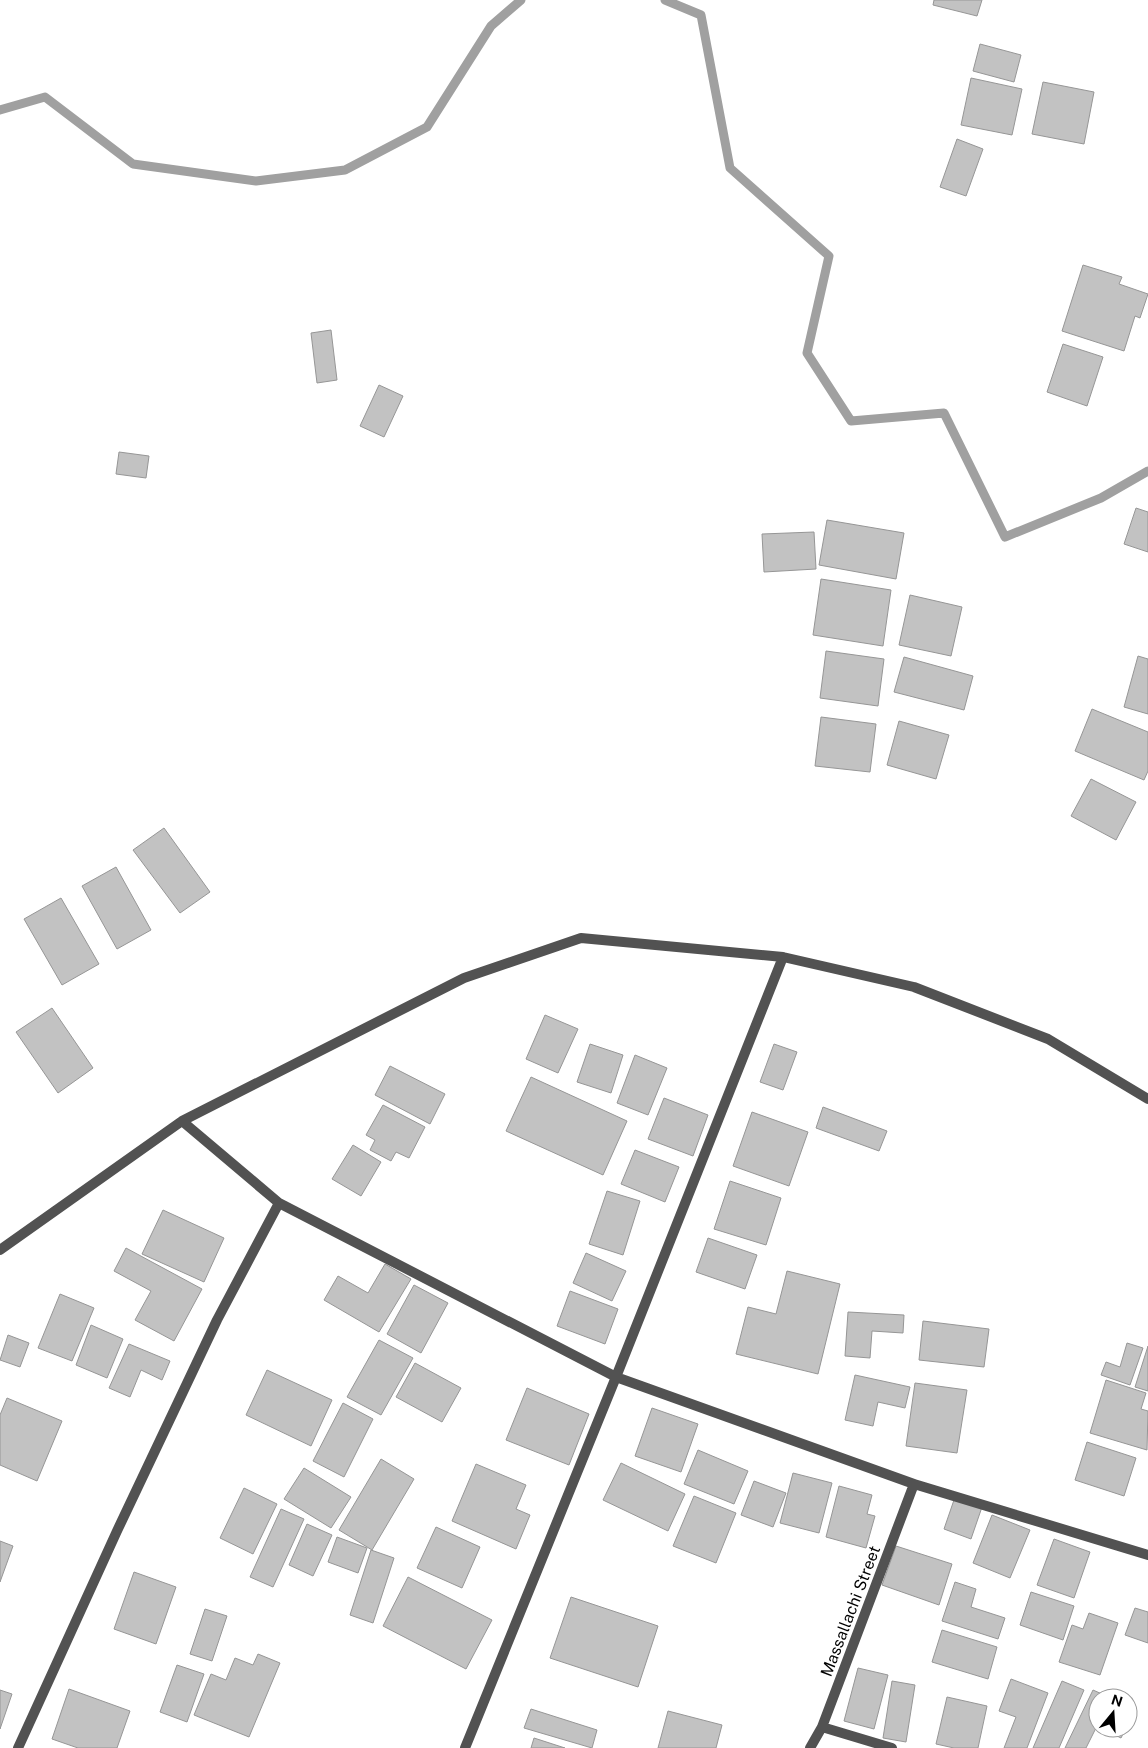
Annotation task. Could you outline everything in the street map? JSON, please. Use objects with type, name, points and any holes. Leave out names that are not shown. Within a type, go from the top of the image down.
[{"type":"street","points":[[0,1250],[182,1121],[464,978],[581,938],[783,957],[914,987],[1048,1039],[1148,1099]]},
{"type":"street","points":[[465,1748],[616,1377],[783,957]]},
{"type":"street","points":[[182,1121],[279,1203],[616,1377],[914,1484],[1148,1555]]},
{"type":"street","points":[[18,1748],[116,1531],[217,1320],[279,1203]]},
{"type":"street","name":"Massallachi Street","points":[[810,1748],[822,1726],[914,1484]]},
{"type":"street","points":[[822,1726],[892,1748]]},
{"type":"building","points":[[934,0],[982,0],[977,16],[933,5]]},
{"type":"building","points":[[980,44],[1021,55],[1014,82],[973,71]]},
{"type":"building","points":[[971,78],[1022,89],[1012,135],[961,125]]},
{"type":"building","points":[[1043,82],[1094,92],[1084,144],[1032,134]]},
{"type":"building","points":[[957,139],[983,149],[966,196],[940,187]]},
{"type":"building","points":[[1083,265],[1122,277],[1119,284],[1148,294],[1140,318],[1135,316],[1124,351],[1062,331]]},
{"type":"building","points":[[331,330],[337,380],[317,383],[311,333]]},
{"type":"building","points":[[1063,344],[1103,357],[1087,406],[1047,392]]},
{"type":"building","points":[[379,385],[403,396],[384,437],[360,426]]},
{"type":"building","points":[[119,452],[149,456],[146,478],[116,474]]},
{"type":"building","points":[[1136,508],[1148,512],[1148,552],[1124,544]]},
{"type":"building","points":[[827,520],[904,533],[896,579],[819,565]]},
{"type":"building","points":[[814,532],[816,569],[764,572],[762,534]]},
{"type":"building","points":[[821,579],[891,590],[883,646],[813,635]]},
{"type":"building","points":[[910,595],[962,607],[951,656],[899,645]]},
{"type":"building","points":[[826,651],[884,659],[878,706],[820,698]]},
{"type":"building","points":[[1138,656],[1148,659],[1148,714],[1124,707]]},
{"type":"building","points":[[904,657],[973,676],[964,710],[894,692]]},
{"type":"building","points":[[1092,709],[1148,732],[1148,771],[1144,780],[1075,751]]},
{"type":"building","points":[[821,717],[876,724],[870,772],[815,766]]},
{"type":"building","points":[[899,721],[949,735],[936,779],[887,765]]},
{"type":"building","points":[[1091,779],[1136,802],[1116,840],[1071,816]]},
{"type":"building","points":[[164,828],[210,892],[180,913],[133,850]]},
{"type":"building","points":[[116,867],[151,930],[117,949],[82,886]]},
{"type":"building","points":[[61,898],[99,964],[62,985],[24,919]]},
{"type":"building","points":[[52,1008],[93,1068],[58,1093],[16,1032]]},
{"type":"building","points":[[545,1015],[578,1029],[558,1073],[526,1059]]},
{"type":"building","points":[[590,1044],[623,1055],[611,1093],[577,1082]]},
{"type":"building","points":[[774,1044],[797,1052],[783,1090],[760,1082]]},
{"type":"building","points":[[635,1055],[667,1068],[648,1115],[617,1103]]},
{"type":"building","points":[[390,1066],[445,1094],[430,1124],[375,1095]]},
{"type":"building","points":[[531,1077],[627,1121],[603,1175],[506,1131]]},
{"type":"building","points":[[664,1098],[708,1115],[693,1156],[648,1139]]},
{"type":"building","points":[[383,1105],[425,1127],[409,1158],[396,1152],[391,1161],[370,1150],[375,1140],[366,1135]]},
{"type":"building","points":[[823,1107],[887,1131],[879,1151],[816,1128]]},
{"type":"building","points":[[752,1112],[808,1132],[789,1186],[733,1166]]},
{"type":"building","points":[[353,1145],[381,1162],[361,1196],[332,1179]]},
{"type":"building","points":[[635,1150],[679,1167],[665,1202],[621,1184]]},
{"type":"building","points":[[730,1181],[781,1198],[766,1245],[714,1229]]},
{"type":"building","points":[[607,1191],[640,1201],[623,1255],[589,1244]]},
{"type":"building","points":[[163,1210],[224,1238],[204,1282],[142,1254]]},
{"type":"building","points":[[708,1238],[757,1255],[745,1289],[696,1272]]},
{"type":"building","points":[[126,1248],[202,1289],[174,1341],[135,1320],[151,1291],[114,1271]]},
{"type":"building","points":[[586,1253],[626,1271],[612,1301],[573,1283]]},
{"type":"building","points":[[385,1264],[411,1279],[379,1332],[324,1300],[338,1276],[368,1293]]},
{"type":"building","points":[[787,1271],[840,1284],[818,1374],[736,1354],[748,1307],[776,1314]]},
{"type":"building","points":[[414,1285],[448,1303],[421,1353],[387,1334]]},
{"type":"building","points":[[570,1291],[618,1309],[605,1344],[557,1326]]},
{"type":"building","points":[[60,1294],[94,1308],[72,1361],[38,1348]]},
{"type":"building","points":[[848,1312],[904,1315],[903,1333],[872,1331],[870,1358],[845,1356]]},
{"type":"building","points":[[923,1321],[989,1329],[984,1367],[919,1360]]},
{"type":"building","points":[[91,1325],[123,1339],[107,1378],[76,1365]]},
{"type":"building","points":[[8,1335],[29,1343],[20,1367],[0,1360]]},
{"type":"building","points":[[379,1340],[413,1358],[381,1415],[347,1397]]},
{"type":"building","points":[[1127,1343],[1143,1348],[1130,1385],[1101,1375],[1106,1362],[1120,1367]]},
{"type":"building","points":[[129,1344],[170,1361],[162,1380],[141,1370],[130,1397],[109,1388]]},
{"type":"building","points":[[1148,1346],[1148,1391],[1135,1387]]},
{"type":"building","points":[[415,1363],[461,1388],[442,1422],[396,1397]]},
{"type":"building","points":[[267,1370],[332,1400],[311,1446],[246,1415]]},
{"type":"building","points":[[855,1375],[910,1387],[905,1408],[878,1402],[873,1426],[845,1420]]},
{"type":"building","points":[[1106,1380],[1146,1393],[1141,1409],[1148,1411],[1147,1450],[1090,1433]]},
{"type":"building","points":[[915,1383],[967,1390],[957,1453],[906,1446]]},
{"type":"building","points":[[527,1388],[589,1414],[569,1465],[506,1440]]},
{"type":"building","points":[[7,1398],[62,1421],[37,1481],[0,1465],[0,1415]]},
{"type":"building","points":[[343,1403],[373,1419],[344,1477],[313,1461]]},
{"type":"building","points":[[652,1408],[698,1424],[681,1472],[635,1456]]},
{"type":"building","points":[[1087,1442],[1136,1458],[1124,1496],[1075,1480]]},
{"type":"building","points":[[698,1450],[748,1471],[734,1504],[684,1484]]},
{"type":"building","points":[[381,1459],[414,1479],[372,1550],[339,1530]]},
{"type":"building","points":[[621,1463],[685,1494],[668,1531],[603,1500]]},
{"type":"building","points":[[476,1464],[526,1485],[516,1509],[530,1515],[516,1549],[452,1521]]},
{"type":"building","points":[[304,1468],[351,1497],[331,1528],[284,1499]]},
{"type":"building","points":[[793,1473],[832,1483],[819,1533],[780,1523]]},
{"type":"building","points":[[754,1481],[786,1493],[773,1527],[741,1515]]},
{"type":"building","points":[[839,1486],[872,1495],[867,1514],[875,1516],[866,1548],[826,1537]]},
{"type":"building","points":[[244,1488],[277,1504],[253,1554],[220,1538]]},
{"type":"building","points":[[694,1496],[736,1513],[716,1563],[673,1546]]},
{"type":"building","points":[[955,1497],[982,1507],[971,1539],[944,1529]]},
{"type":"building","points":[[281,1509],[304,1519],[273,1587],[250,1577]]},
{"type":"building","points":[[992,1515],[1030,1530],[1010,1578],[973,1563]]},
{"type":"building","points":[[307,1524],[332,1535],[313,1576],[289,1565]]},
{"type":"building","points":[[436,1527],[480,1547],[462,1588],[417,1568]]},
{"type":"building","points":[[337,1537],[367,1548],[358,1573],[328,1562]]},
{"type":"building","points":[[1054,1539],[1090,1552],[1074,1598],[1037,1585]]},
{"type":"building","points":[[0,1541],[13,1546],[0,1582]]},
{"type":"building","points":[[896,1546],[952,1564],[939,1605],[882,1585]]},
{"type":"building","points":[[371,1550],[394,1558],[373,1623],[350,1615]]},
{"type":"building","points":[[134,1572],[176,1587],[156,1644],[114,1629]]},
{"type":"building","points":[[408,1577],[492,1620],[466,1669],[383,1626]]},
{"type":"building","points":[[955,1582],[976,1589],[971,1607],[1005,1618],[998,1639],[942,1621]]},
{"type":"building","points":[[1031,1592],[1074,1606],[1063,1640],[1020,1625]]},
{"type":"building","points":[[571,1597],[658,1626],[638,1687],[550,1658]]},
{"type":"building","points":[[1135,1608],[1148,1612],[1148,1643],[1125,1635]]},
{"type":"building","points":[[205,1609],[227,1616],[212,1661],[190,1654]]},
{"type":"building","points":[[1089,1613],[1118,1623],[1100,1675],[1059,1662],[1072,1625],[1083,1629]]},
{"type":"building","points":[[942,1630],[997,1647],[988,1679],[932,1662]]},
{"type":"building","points":[[258,1654],[280,1663],[249,1737],[194,1715],[211,1674],[226,1680],[235,1658],[253,1665]]},
{"type":"building","points":[[177,1665],[204,1674],[187,1722],[160,1712]]},
{"type":"building","points":[[858,1668],[888,1675],[874,1729],[844,1721]]},
{"type":"building","points":[[1011,1679],[1048,1693],[1027,1748],[1004,1748],[1016,1717],[999,1711]]},
{"type":"building","points":[[892,1681],[915,1685],[906,1742],[883,1738]]},
{"type":"building","points":[[1062,1681],[1084,1690],[1059,1748],[1033,1748]]},
{"type":"building","points":[[69,1689],[130,1711],[117,1748],[78,1748],[52,1739]]},
{"type":"building","points":[[0,1690],[12,1694],[0,1729]]},
{"type":"building","points":[[947,1697],[987,1706],[978,1748],[954,1748],[936,1744]]},
{"type":"building","points":[[1088,1700],[1088,1738],[1091,1738],[1086,1748],[1065,1748]]},
{"type":"building","points":[[531,1709],[597,1730],[592,1748],[524,1728]]},
{"type":"building","points":[[668,1711],[722,1725],[716,1748],[658,1748]]},
{"type":"building","points":[[534,1738],[565,1748],[531,1748]]},
{"type":"waterway","points":[[0,110],[45,97],[133,164],[256,181],[345,170],[427,127],[491,26],[521,0]]},
{"type":"waterway","points":[[665,0],[701,15],[730,168],[829,256],[807,353],[851,421],[944,413],[1005,537],[1101,498],[1148,471]]}]
